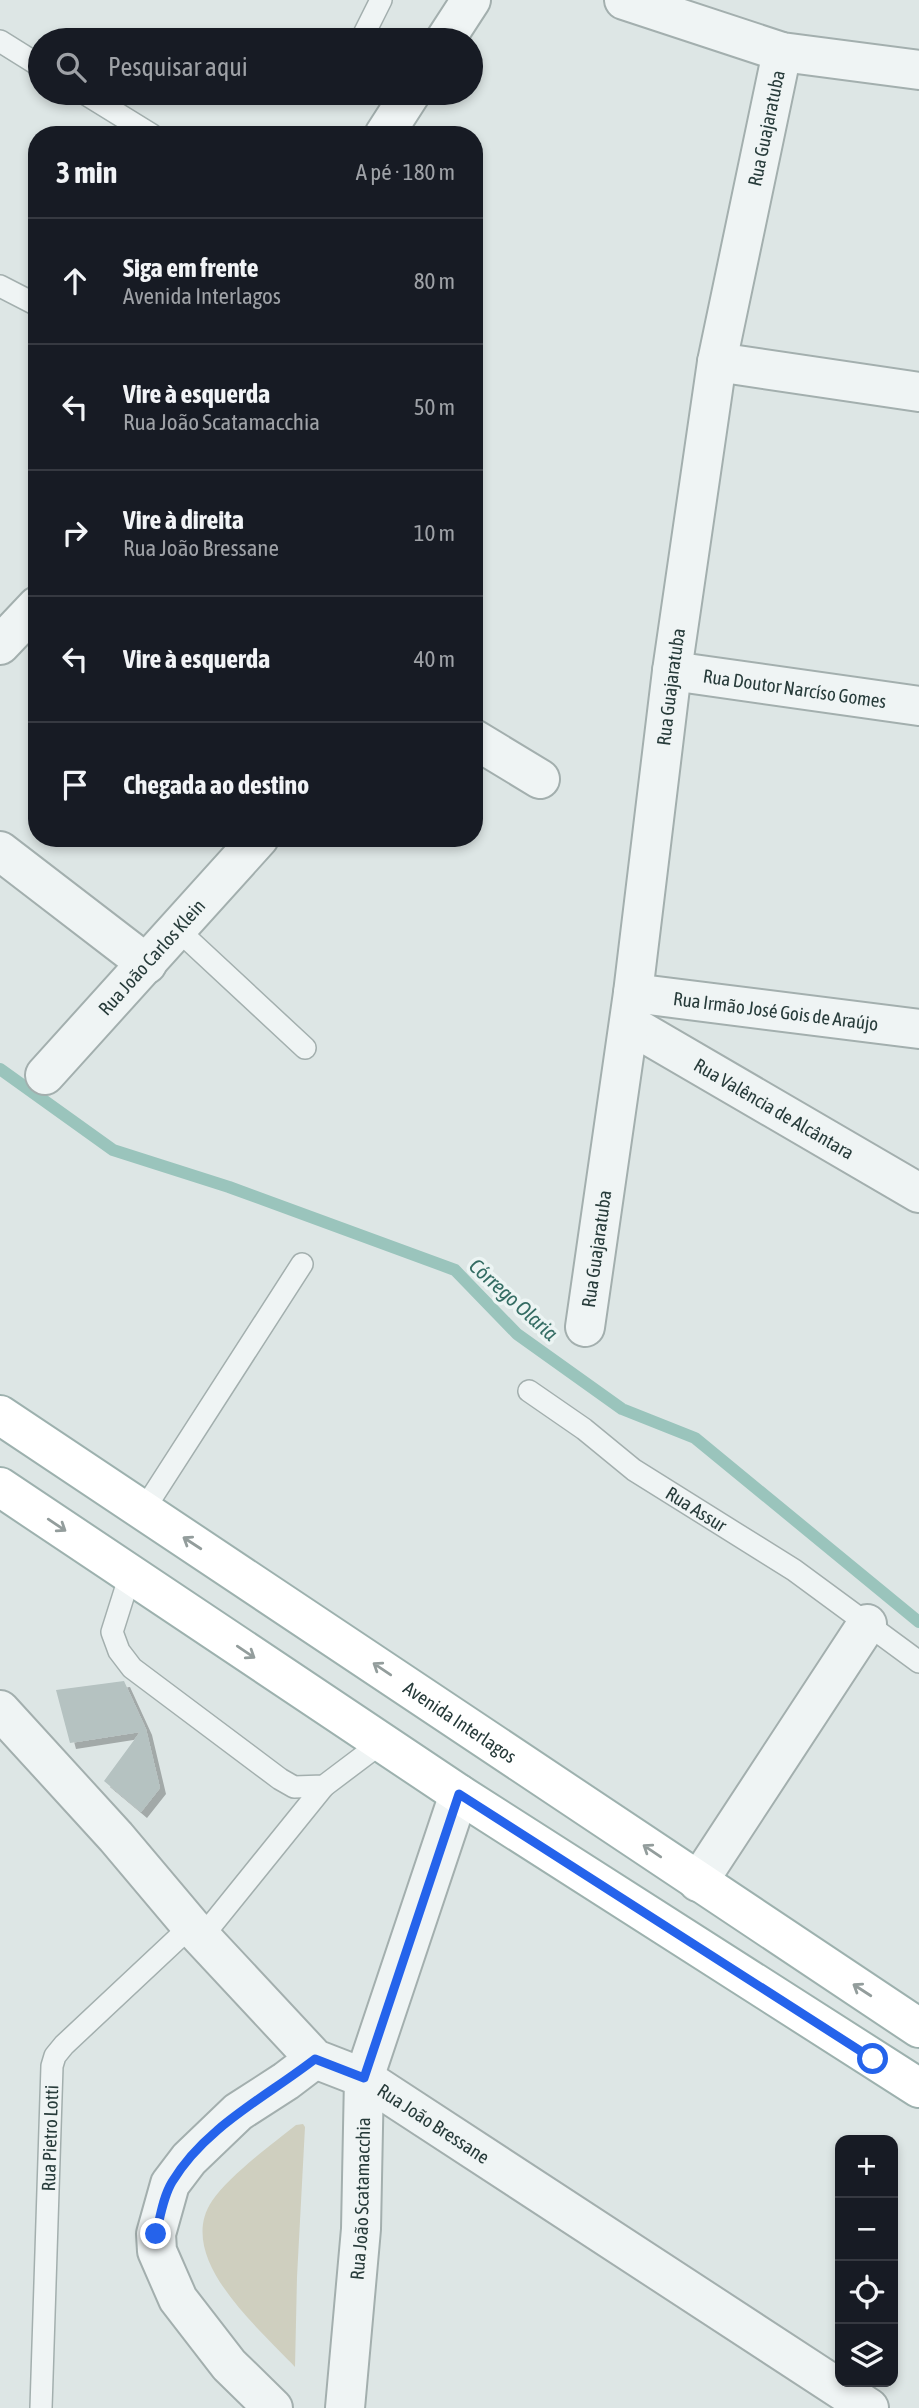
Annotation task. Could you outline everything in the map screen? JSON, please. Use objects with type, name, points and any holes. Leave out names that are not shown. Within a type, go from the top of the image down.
[{"type":"main road","name":"Avenida Interlagos","points":[[0,1415],[919,2028]]},
{"type":"main road","points":[[0,1487],[459,1794],[919,2088]]},
{"type":"street","points":[[453,28],[471,0]]},
{"type":"street","points":[[625,0],[782,52],[919,70]]},
{"type":"street","name":"Rua Guajaratuba","points":[[585,1327],[631,1009],[672,671],[717,362],[782,52]]},
{"type":"street","points":[[390,126],[403,105]]},
{"type":"street","points":[[717,362],[919,392]]},
{"type":"street","points":[[0,645],[28,615]]},
{"type":"street","name":"Rua Doutor Narcíso Gomes","points":[[672,671],[919,706]]},
{"type":"street","points":[[483,744],[540,779]]},
{"type":"street","name":"Rua João Carlos Klein","points":[[45,1075],[251,847]]},
{"type":"street","points":[[0,851],[147,964]]},
{"type":"street","name":"Rua Irmão José Gois de Araújo","points":[[631,1009],[919,1029]]},
{"type":"street","name":"Rua Valência de Alcântara","points":[[631,1009],[919,1193]]},
{"type":"street","points":[[698,1882],[867,1624]]},
{"type":"street","name":"Rua João Bressane","points":[[0,1710],[116,1836],[196,1932],[315,2059],[364,2078],[869,2408]]},
{"type":"street","name":"Rua João Scatamacchia","points":[[345,2408],[361,2229],[364,2078],[459,1794]]},
{"type":"street","points":[[273,2408],[229,2365],[178,2299],[157,2251],[156,2234],[170,2184],[189,2159],[238,2112],[315,2059]]},
{"type":"lane","points":[[367,28],[381,0]]},
{"type":"lane","points":[[0,41],[28,58]]},
{"type":"lane","points":[[103,105],[137,126]]},
{"type":"lane","points":[[0,286],[28,300]]},
{"type":"lane","points":[[177,929],[305,1048]]},
{"type":"lane","points":[[143,1511],[302,1264]]},
{"type":"lane","name":"Rua Assur","points":[[529,1391],[584,1429],[634,1470],[794,1570],[919,1662]]},
{"type":"lane","points":[[131,1574],[112,1632],[119,1651],[132,1668],[280,1780],[294,1787],[324,1786]]},
{"type":"lane","name":"Rua Pietro Lotti","points":[[41,2408],[52,2066],[55,2056],[64,2045],[196,1932],[324,1786],[381,1742]]},
{"type":"green space","points":[[303,2124],[295,2367],[243,2313],[226,2291],[212,2269],[204,2246],[203,2223],[212,2201],[229,2181],[296,2125]]},
{"type":"building","points":[[124,1681],[146,1729],[160,1788],[141,1812],[104,1781],[140,1732],[70,1743],[56,1690]]},
{"type":"waterway","name":"Córrego Olaria","points":[[0,1069],[113,1150],[229,1187],[455,1270],[517,1334],[622,1409],[695,1438],[919,1622]]},
{"type":"route","points":[[156,2234],[170,2184],[189,2159],[238,2112],[315,2059],[364,2078],[459,1794],[873,2059]]}]
